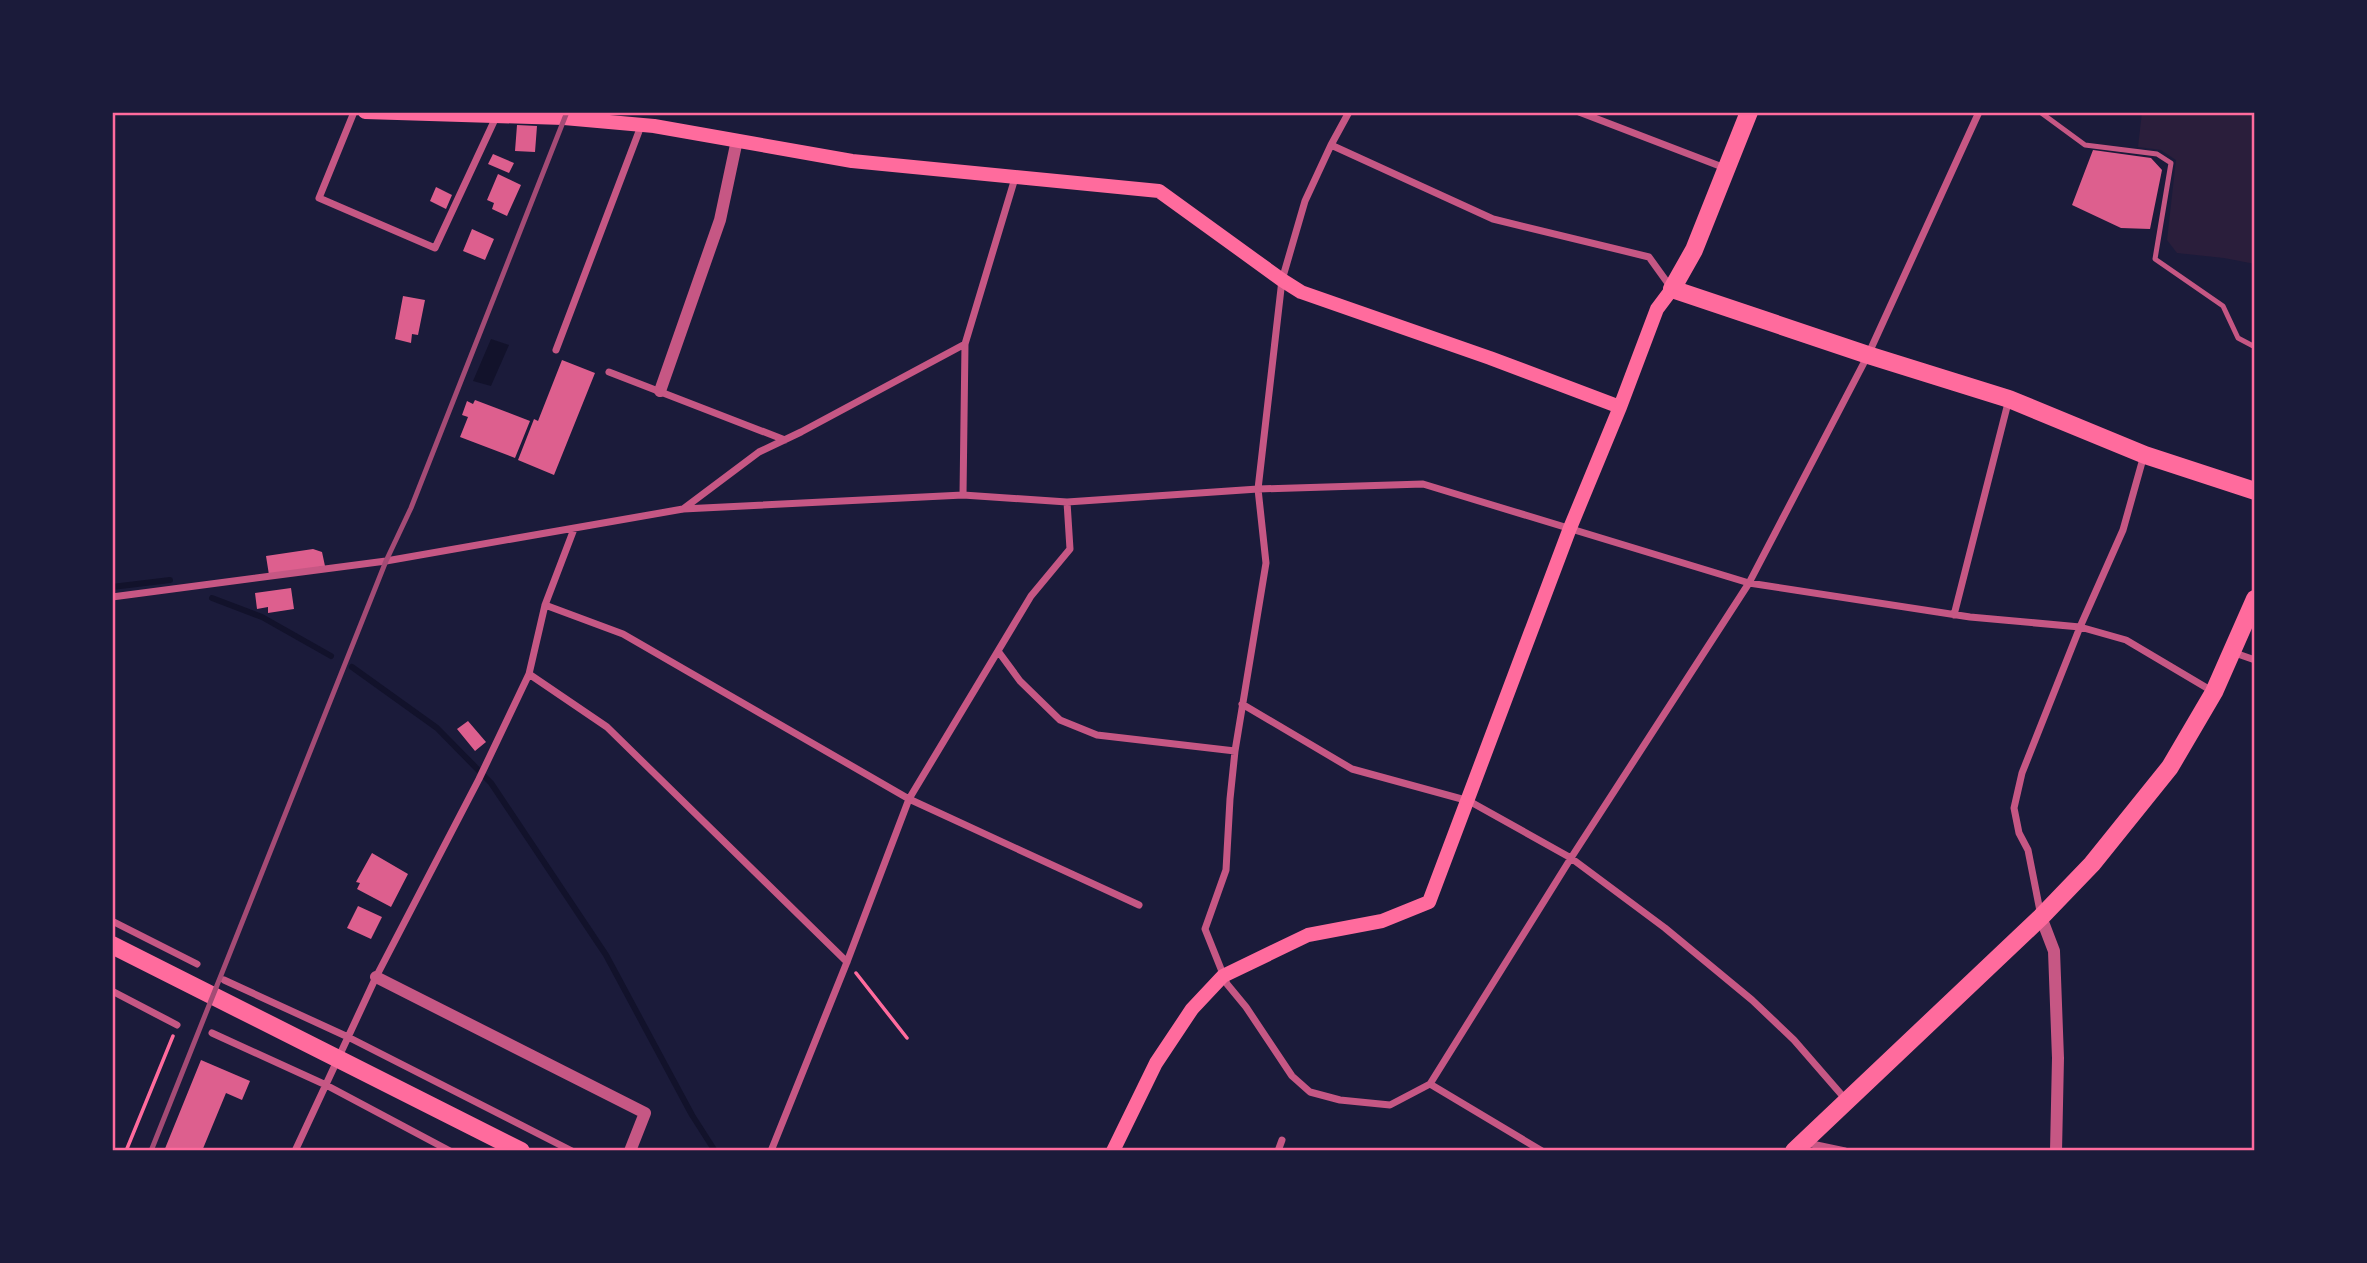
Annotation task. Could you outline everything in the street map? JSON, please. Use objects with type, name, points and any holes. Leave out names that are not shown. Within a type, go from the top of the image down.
[{"type":"main road","points":[[365,112],[564,118],[641,125],[852,161],[1159,191],[1301,292],[1620,407]]},
{"type":"main road","points":[[1113,1151],[1156,1063],[1192,1009],[1223,976],[1308,935],[1382,921],[1429,902],[1469,802],[1570,528],[1657,309],[1694,250],[1749,112]]},
{"type":"main road","points":[[1672,289],[2009,400],[2145,455],[2255,491]]},
{"type":"main road","points":[[1798,1147],[2041,917],[2092,864],[2170,767],[2214,692],[2255,598]]},
{"type":"main road","points":[[112,945],[521,1151]]},
{"type":"street","points":[[354,112],[319,198],[435,248],[497,116]]},
{"type":"street","points":[[1349,112],[1305,201],[1282,280],[1258,489],[1266,563],[1235,751],[1226,870],[1205,929],[1223,976],[1292,1076],[1310,1092],[1340,1100],[1390,1105],[1430,1084],[1571,858],[1749,583],[1868,355],[1979,112]]},
{"type":"street","points":[[1579,112],[1726,168]]},
{"type":"street","points":[[556,350],[641,125]]},
{"type":"street","points":[[660,391],[720,220],[737,141]]},
{"type":"street","points":[[1331,145],[1493,219],[1649,257],[1672,289]]},
{"type":"street","points":[[963,495],[965,344],[1014,178]]},
{"type":"street","points":[[683,509],[759,452],[965,344]]},
{"type":"street","points":[[609,372],[785,440]]},
{"type":"street","points":[[1954,615],[2009,400]]},
{"type":"street","points":[[2056,1151],[2054,951],[2041,917],[2028,850],[2019,833],[2014,808],[2022,772],[2080,627],[2123,530],[2145,455]]},
{"type":"street","points":[[112,597],[386,561],[683,509],[963,495],[1067,502],[1258,489],[1423,484],[1749,583],[1954,615],[2080,627],[2126,640],[2214,692]]},
{"type":"street","points":[[771,1151],[848,962],[909,799],[1031,596],[1070,549],[1067,502]]},
{"type":"street","points":[[295,1151],[376,976],[479,779],[529,674],[545,605],[574,529]]},
{"type":"street","points":[[545,605],[623,634],[909,799],[1139,905]]},
{"type":"street","points":[[998,651],[1020,681],[1060,720],[1097,735],[1235,751]]},
{"type":"street","points":[[2232,652],[2255,660]]},
{"type":"street","points":[[529,674],[607,727],[848,962]]},
{"type":"street","points":[[1242,704],[1352,769],[1469,802],[1571,858],[1664,928],[1752,1000],[1794,1040],[1847,1101]]},
{"type":"street","points":[[112,921],[197,964]]},
{"type":"street","points":[[376,976],[645,1112],[630,1151]]},
{"type":"street","points":[[224,980],[348,1037],[572,1151]]},
{"type":"street","points":[[112,991],[177,1025]]},
{"type":"street","points":[[212,1032],[326,1085],[450,1151]]},
{"type":"street","points":[[1430,1084],[1542,1151]]},
{"type":"street","points":[[1278,1151],[1282,1140]]},
{"type":"street","points":[[1798,1147],[1845,1151]]},
{"type":"lane","points":[[2040,112],[2085,145],[2157,154],[2171,163],[2155,259],[2223,306],[2238,338],[2255,347]]},
{"type":"path","points":[[848,962],[906,1038]]},
{"type":"path","points":[[126,1151],[177,1025]]},
{"type":"shaded area","points":[[2142,112],[2255,112],[2255,264],[2177,253],[2167,240],[2176,160],[2161,150],[2138,147]]},
{"type":"shaded area","points":[[491,339],[509,345],[491,386],[473,381]]},
{"type":"building","points":[[517,125],[537,126],[535,152],[515,151]]},
{"type":"building","points":[[2093,150],[2151,158],[2162,170],[2150,229],[2121,228],[2072,205]]},
{"type":"building","points":[[493,154],[514,163],[509,173],[488,164]]},
{"type":"building","points":[[498,174],[521,185],[507,216],[492,209],[494,203],[487,200]]},
{"type":"building","points":[[436,187],[452,195],[446,209],[430,201]]},
{"type":"building","points":[[472,229],[494,239],[485,260],[463,251]]},
{"type":"building","points":[[403,296],[425,300],[418,335],[412,334],[411,343],[395,339]]},
{"type":"building","points":[[562,360],[595,373],[554,475],[518,460],[534,419],[538,421]]},
{"type":"building","points":[[475,400],[530,421],[515,458],[460,437],[468,417],[462,415],[467,401],[473,404]]},
{"type":"building","points":[[313,549],[322,552],[325,566],[269,575],[266,556]]},
{"type":"building","points":[[291,588],[294,609],[268,613],[268,607],[257,609],[255,593]]},
{"type":"building","points":[[468,721],[486,742],[475,751],[457,729]]},
{"type":"building","points":[[372,853],[408,874],[391,907],[357,889],[360,883],[356,882]]},
{"type":"building","points":[[358,906],[382,917],[371,939],[347,928]]},
{"type":"building","points":[[201,1060],[250,1081],[242,1100],[226,1093],[202,1151],[164,1151]]},
{"type":"waterway","points":[[112,587],[170,580]]},
{"type":"waterway","points":[[212,598],[262,617],[331,656]]},
{"type":"waterway","points":[[352,667],[437,728],[491,783],[606,955],[692,1115],[715,1151]]},
{"type":"railway","points":[[151,1151],[386,561],[411,508],[567,112]]}]
